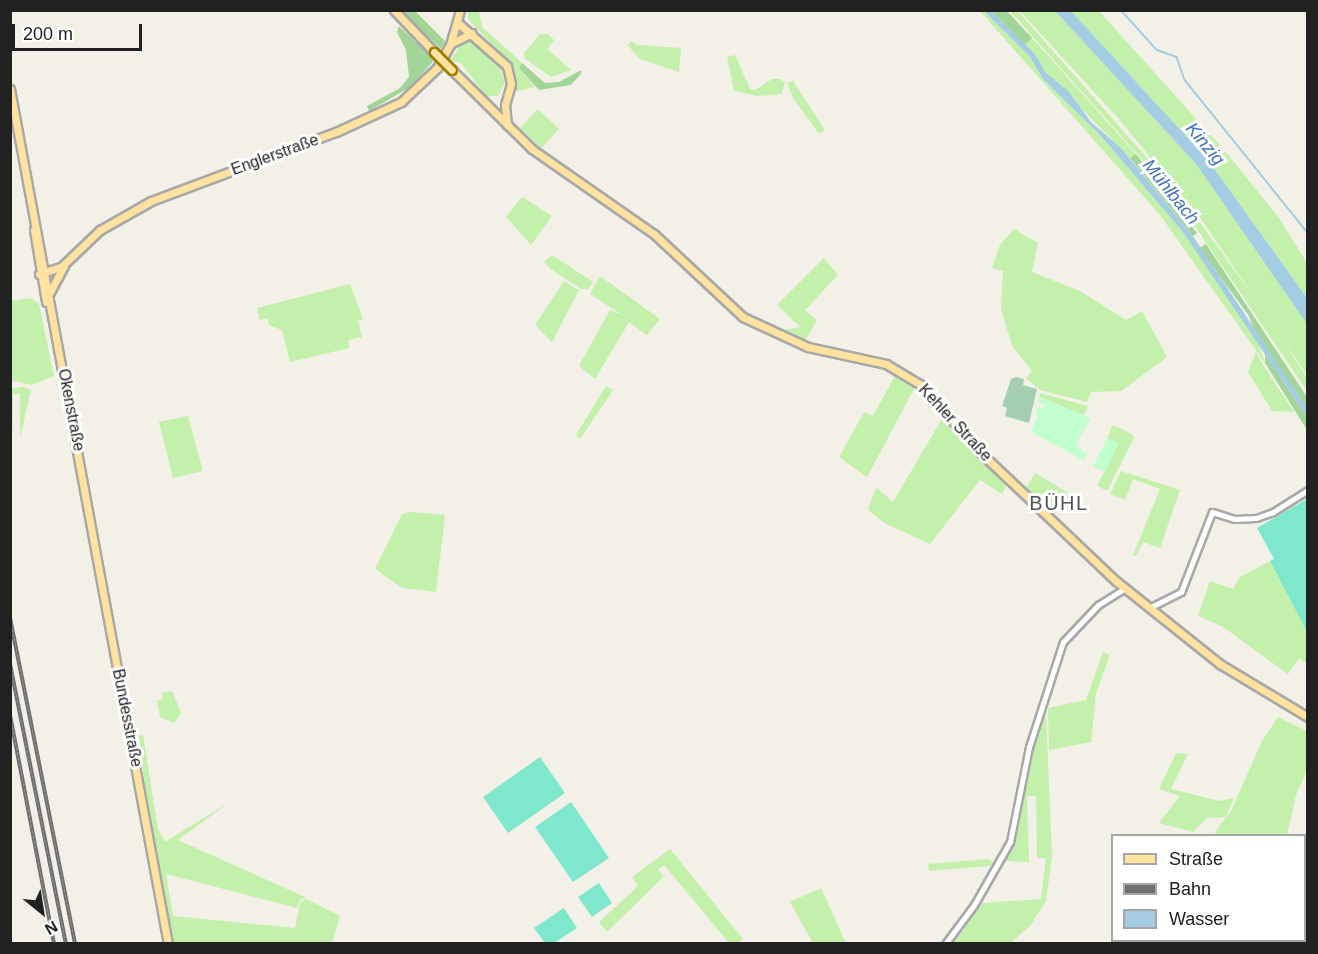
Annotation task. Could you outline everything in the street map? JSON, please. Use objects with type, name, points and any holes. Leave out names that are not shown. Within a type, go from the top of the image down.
[{"type":"main road","name":"Kehler Straße","points":[[394,10],[507,125],[561,172],[654,234],[725,303],[760,328],[820,350],[886,364],[921,385],[981,453],[1125,588],[1220,664],[1308,717]]},
{"type":"main road","name":"Englerstraße","points":[[43,277],[67,261],[100,230],[142,206],[386,111],[416,90],[450,45],[460,10]]},
{"type":"main road","points":[[458,23],[507,66],[511,84],[506,99],[507,125]]},
{"type":"main road","points":[[450,45],[472,33]]},
{"type":"main road","name":"Okenstraße","points":[[10,89],[43,277],[55,326]]},
{"type":"main road","points":[[493,110],[506,99]]},
{"type":"main road","name":"Okenstraße","points":[[33,216],[45,261],[43,277],[55,326],[86,493]]},
{"type":"main road","points":[[45,261],[54,266],[67,261]]},
{"type":"main road","name":"Englerstraße","points":[[49,298],[55,278],[67,261]]},
{"type":"main road","points":[[43,277],[55,278]]},
{"type":"main road","name":"Bundesstraße","points":[[86,493],[168,944]]},
{"type":"street","points":[[1149,608],[1181,592],[1212,512],[1235,519],[1256,518],[1273,512],[1308,490]]},
{"type":"street","points":[[945,944],[974,905],[1010,842],[1029,747],[1063,642],[1086,615],[1125,588]]},
{"type":"green space","points":[[401,11],[415,11],[445,41],[441,49]]},
{"type":"green space","points":[[468,11],[479,11],[482,27],[522,63],[519,68],[535,87],[514,92],[516,81],[510,63],[468,19]]},
{"type":"green space","points":[[984,11],[1030,57],[1043,79],[1100,135],[1183,232],[1257,339],[1265,363],[1160,215],[981,12]]},
{"type":"green space","points":[[991,11],[1007,11],[1032,38],[1025,45]]},
{"type":"green space","points":[[1010,11],[1018,11],[1183,199],[1269,318],[1307,378],[1307,391],[1197,229],[1140,157]]},
{"type":"green space","points":[[1020,11],[1055,11],[1196,164],[1307,324],[1307,375],[1199,216],[1117,117]]},
{"type":"green space","points":[[1071,11],[1099,11],[1225,151],[1279,218],[1307,263],[1307,298],[1208,160]]},
{"type":"green space","points":[[399,26],[434,60],[412,86],[369,111],[367,106],[400,88],[409,77],[406,50],[397,32]]},
{"type":"green space","points":[[540,34],[547,34],[554,40],[547,49],[571,70],[551,77],[524,58],[524,53]]},
{"type":"green space","points":[[1032,38],[1136,154],[1130,158],[1045,72],[1025,45]]},
{"type":"green space","points":[[623,40],[628,45],[631,41],[637,45],[681,48],[679,72],[640,59]]},
{"type":"green space","points":[[462,42],[475,42],[499,66],[505,82],[498,96],[486,96],[461,63],[451,60]]},
{"type":"green space","points":[[735,55],[750,89],[755,90],[772,79],[780,79],[785,83],[781,94],[758,96],[734,91],[727,57]]},
{"type":"green space","points":[[522,63],[545,83],[559,82],[581,70],[581,74],[571,85],[539,90],[519,68]]},
{"type":"green space","points":[[793,81],[825,130],[819,134],[793,98],[787,83]]},
{"type":"green space","points":[[538,109],[559,129],[541,148],[520,128]]},
{"type":"green space","points":[[1136,154],[1197,233],[1193,236],[1130,158]]},
{"type":"green space","points":[[522,197],[552,216],[531,245],[506,217]]},
{"type":"green space","points":[[1014,229],[1038,243],[1032,272],[1080,291],[1126,320],[1142,311],[1167,357],[1121,391],[1091,392],[1087,402],[1040,390],[1026,378],[1032,371],[1012,346],[1001,308],[1003,271],[992,268],[1000,245]]},
{"type":"green space","points":[[1206,244],[1307,397],[1307,408],[1254,330],[1249,316],[1199,248]]},
{"type":"green space","points":[[552,255],[593,282],[588,289],[581,289],[552,270],[544,262]]},
{"type":"green space","points":[[824,258],[838,275],[805,310],[817,320],[806,339],[785,330],[800,327],[777,305]]},
{"type":"green space","points":[[600,276],[660,319],[647,335],[629,322],[595,379],[579,366],[610,310],[624,316],[590,294]]},
{"type":"green space","points":[[564,281],[579,290],[552,342],[535,325]]},
{"type":"green space","points":[[350,284],[363,319],[358,321],[362,337],[348,340],[349,348],[290,362],[282,330],[269,325],[267,318],[260,320],[257,308]]},
{"type":"green space","points":[[31,298],[39,304],[54,376],[32,385],[10,380],[11,301]]},
{"type":"green space","points":[[1256,352],[1294,412],[1272,411],[1248,372]]},
{"type":"green space","points":[[1265,354],[1307,417],[1307,430],[1265,363]]},
{"type":"green space","points":[[895,376],[915,387],[867,477],[839,457],[864,412],[873,416]]},
{"type":"green space","points":[[1016,377],[1024,379],[1023,385],[1037,389],[1029,423],[1005,416],[1007,408],[1002,406],[1011,379]]},
{"type":"green space","points":[[606,386],[613,390],[580,439],[576,435]]},
{"type":"green space","points":[[23,387],[31,390],[20,438],[20,394],[13,394],[13,437],[11,389]]},
{"type":"green space","points":[[1040,393],[1088,406],[1084,415],[1039,397]]},
{"type":"green space","points":[[1039,397],[1091,418],[1075,446],[1087,453],[1085,461],[1031,432],[1037,417],[1036,408],[1047,406],[1038,402]]},
{"type":"green space","points":[[188,416],[203,471],[173,478],[159,422]]},
{"type":"green space","points":[[943,417],[1006,486],[1002,494],[980,480],[930,544],[884,523],[868,510],[876,487],[893,502]]},
{"type":"green space","points":[[1113,425],[1132,434],[1134,438],[1107,491],[1097,486],[1118,444],[1107,438]]},
{"type":"green space","points":[[1107,438],[1119,443],[1105,472],[1093,466]]},
{"type":"green space","points":[[1121,471],[1180,490],[1160,548],[1143,542],[1136,556],[1133,555],[1160,489],[1133,479],[1125,500],[1110,494]]},
{"type":"green space","points":[[1035,473],[1070,494],[1065,504],[1059,500],[1048,513],[1042,508],[1026,488]]},
{"type":"green space","points":[[1307,499],[1308,632],[1270,561],[1274,559],[1257,528]]},
{"type":"green space","points":[[411,512],[445,515],[436,592],[402,588],[375,569],[402,514]]},
{"type":"green space","points":[[1270,561],[1307,632],[1307,664],[1299,658],[1288,674],[1223,627],[1198,616],[1210,581],[1233,589],[1240,577]]},
{"type":"green space","points":[[1103,652],[1110,655],[1096,693],[1091,742],[1049,750],[1048,708],[1086,700]]},
{"type":"green space","points":[[172,691],[181,713],[174,723],[160,717],[157,701],[163,699],[162,693]]},
{"type":"green space","points":[[1046,713],[1052,857],[1046,901],[1030,926],[1010,943],[953,944],[983,903],[1041,899],[1046,858],[1037,858],[1036,796],[1027,796],[1029,862],[1003,861],[1017,825],[1028,762]]},
{"type":"green space","points":[[1278,717],[1307,731],[1307,770],[1296,795],[1287,834],[1216,834],[1231,811],[1262,741]]},
{"type":"green space","points":[[143,735],[158,829],[165,842],[228,803],[178,840],[307,898],[301,899],[297,908],[166,874],[173,916],[295,928],[300,903],[306,899],[340,916],[332,943],[173,943],[144,780],[139,736]]},
{"type":"green space","points":[[1176,753],[1188,754],[1171,789],[1219,801],[1234,798],[1226,817],[1207,818],[1193,832],[1159,823],[1180,796],[1159,789]]},
{"type":"green space","points":[[540,757],[565,793],[508,833],[483,797]]},
{"type":"green space","points":[[571,802],[609,858],[573,882],[535,827]]},
{"type":"green space","points":[[670,849],[743,939],[738,943],[729,943],[664,865],[658,870],[664,876],[607,932],[599,922],[638,886],[632,877]]},
{"type":"green space","points":[[988,859],[992,861],[990,866],[929,871],[928,864]]},
{"type":"green space","points":[[599,883],[612,903],[592,917],[578,897]]},
{"type":"green space","points":[[821,888],[846,943],[813,943],[790,902]]},
{"type":"green space","points":[[564,908],[577,928],[554,943],[545,943],[534,928]]},
{"type":"green space","points":[[1273,942],[1275,943],[1150,943]]},
{"type":"water","points":[[984,11],[991,11],[1035,54],[1045,72],[1069,92],[1091,122],[1122,149],[1193,236],[1307,408],[1307,417],[1183,232],[1100,135],[1043,79],[1030,57]]},
{"type":"water","points":[[1055,11],[1071,11],[1208,160],[1307,298],[1307,324],[1196,164]]},
{"type":"waterway","points":[[1121,10],[1157,50],[1177,57],[1185,80],[1308,233]]},
{"type":"railway","points":[[10,618],[75,944]]},
{"type":"railway","points":[[10,664],[66,944]]},
{"type":"railway","points":[[10,715],[54,944]]},
{"type":"district","name":"BÜHL","points":[[1059,503]]},
{"type":"water label","name":"Kinzig","points":[[1205,144]]},
{"type":"water label","name":"Mühlbach","points":[[1171,192]]}]
